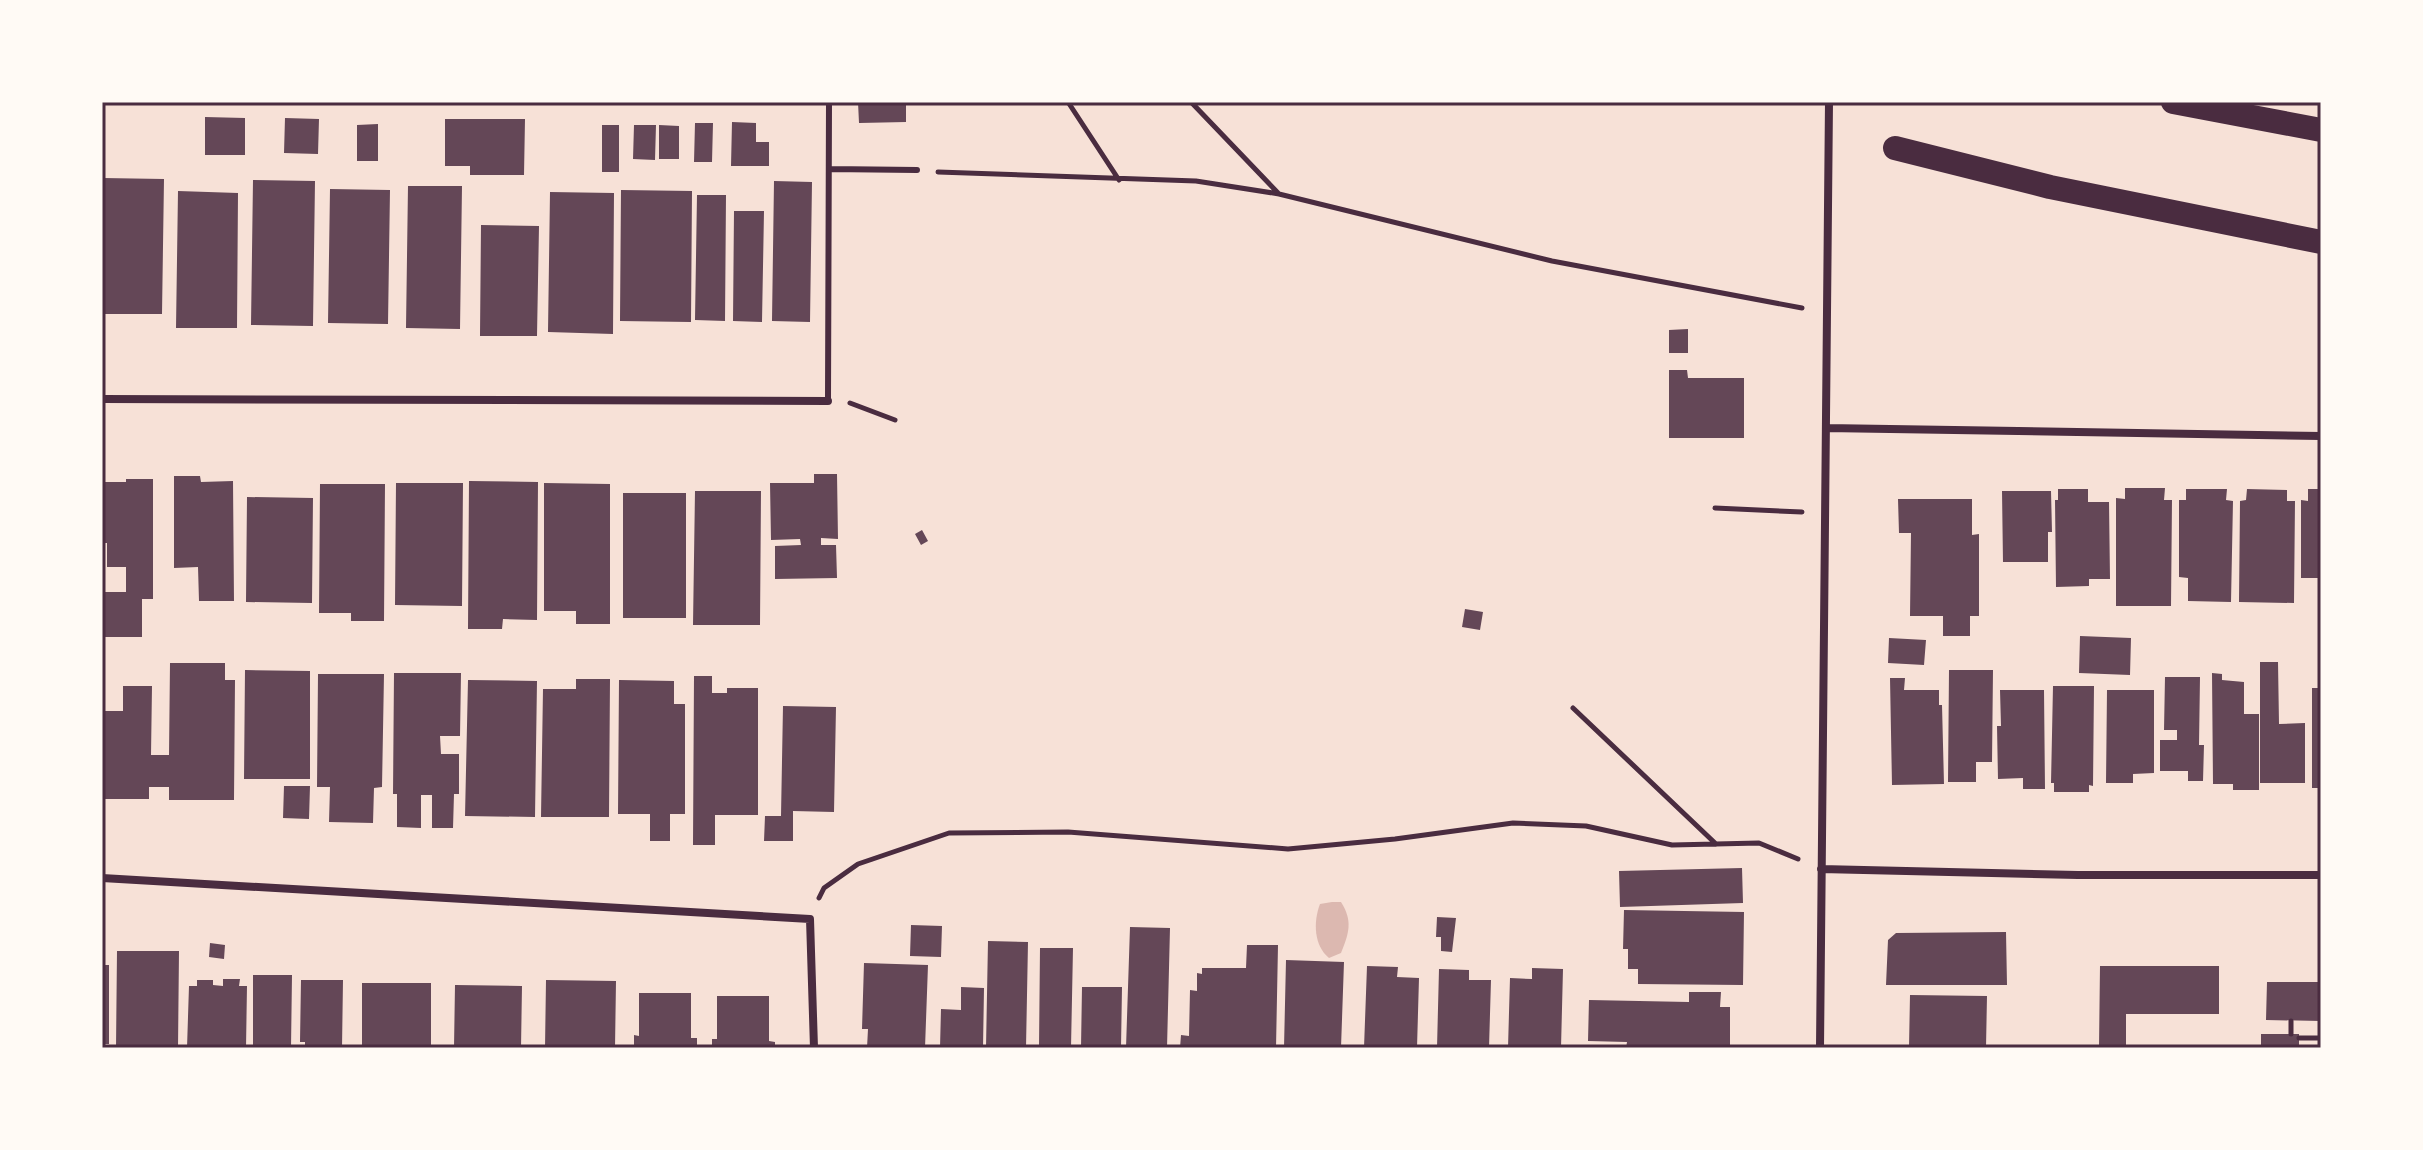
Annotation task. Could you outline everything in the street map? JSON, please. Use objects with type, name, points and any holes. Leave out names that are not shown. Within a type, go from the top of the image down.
[{"type":"highway","points":[[2173,102],[2321,130]]},
{"type":"highway","points":[[1895,148],[2050,187],[2321,242]]},
{"type":"street","points":[[1820,1048],[1829,102]]},
{"type":"street","points":[[102,399],[828,401]]},
{"type":"street","points":[[1826,428],[2321,436]]},
{"type":"street","points":[[1821,869],[2094,875],[2321,875]]},
{"type":"street","points":[[102,878],[810,919],[814,1048]]},
{"type":"lane","points":[[793,102],[829,102],[828,401]]},
{"type":"lane","points":[[829,169],[917,170]]},
{"type":"path","points":[[1068,102],[1120,180]]},
{"type":"path","points":[[1191,102],[1279,194]]},
{"type":"path","points":[[917,170],[1196,181],[1279,194],[1552,261],[1827,313]]},
{"type":"path","points":[[828,401],[845,401],[895,420]]},
{"type":"path","points":[[1715,508],[1824,514]]},
{"type":"path","points":[[1573,708],[1716,844]]},
{"type":"path","points":[[810,919],[824,888],[858,864],[949,833],[1068,832],[1288,849],[1513,823],[1586,826],[1672,845],[1759,843],[1821,869]]},
{"type":"path","points":[[2291,1021],[2291,1034]]},
{"type":"path","points":[[2299,1038],[2321,1038]]},
{"type":"shaded area","points":[[1341,902],[1348,927],[1341,953],[1329,958],[1320,947],[1316,918],[1320,904]]},
{"type":"building","points":[[858,102],[906,102],[906,122],[859,123]]},
{"type":"building","points":[[205,117],[245,118],[245,155],[205,155]]},
{"type":"building","points":[[285,118],[319,119],[318,154],[284,153]]},
{"type":"building","points":[[445,119],[525,119],[524,175],[470,175],[470,166],[445,166]]},
{"type":"building","points":[[732,122],[756,123],[756,142],[769,142],[769,166],[731,166]]},
{"type":"building","points":[[695,123],[713,123],[712,162],[694,162]]},
{"type":"building","points":[[378,124],[378,161],[357,161],[357,125]]},
{"type":"building","points":[[602,125],[619,125],[619,172],[602,172]]},
{"type":"building","points":[[634,125],[656,125],[655,160],[633,159]]},
{"type":"building","points":[[659,125],[679,126],[679,159],[659,159]]},
{"type":"building","points":[[103,178],[164,179],[162,314],[102,314]]},
{"type":"building","points":[[253,180],[315,181],[313,326],[251,325]]},
{"type":"building","points":[[774,181],[812,182],[810,322],[772,321]]},
{"type":"building","points":[[408,186],[462,186],[460,329],[406,328]]},
{"type":"building","points":[[330,189],[390,190],[388,324],[328,323]]},
{"type":"building","points":[[621,190],[692,191],[691,322],[620,321]]},
{"type":"building","points":[[178,191],[238,193],[237,328],[176,328]]},
{"type":"building","points":[[550,192],[614,193],[613,334],[548,332]]},
{"type":"building","points":[[697,195],[726,195],[725,321],[695,320]]},
{"type":"building","points":[[734,211],[764,211],[762,322],[733,321]]},
{"type":"building","points":[[481,225],[539,226],[537,336],[480,336]]},
{"type":"building","points":[[1688,329],[1688,353],[1669,353],[1669,330]]},
{"type":"building","points":[[1669,370],[1687,370],[1688,378],[1744,378],[1744,438],[1669,438]]},
{"type":"building","points":[[814,474],[837,474],[838,539],[821,538],[821,545],[836,545],[837,578],[775,579],[775,546],[801,545],[800,539],[771,540],[770,483],[814,483]]},
{"type":"building","points":[[174,476],[200,476],[201,482],[233,481],[234,601],[199,601],[198,567],[174,568]]},
{"type":"building","points":[[126,479],[153,479],[153,599],[142,599],[142,637],[102,637],[102,592],[126,592],[126,567],[107,567],[107,543],[102,543],[102,482],[126,482]]},
{"type":"building","points":[[469,481],[538,482],[537,620],[503,619],[502,629],[468,629]]},
{"type":"building","points":[[396,483],[463,483],[462,606],[395,605]]},
{"type":"building","points":[[544,483],[610,484],[610,624],[576,624],[576,611],[544,611]]},
{"type":"building","points":[[320,484],[385,484],[384,621],[351,621],[351,613],[319,613]]},
{"type":"building","points":[[2125,488],[2165,488],[2164,500],[2172,500],[2171,606],[2116,606],[2116,498],[2125,499]]},
{"type":"building","points":[[2058,489],[2088,489],[2088,502],[2109,502],[2110,579],[2089,579],[2089,586],[2056,587],[2055,500],[2058,500]]},
{"type":"building","points":[[2186,489],[2227,489],[2226,500],[2233,501],[2231,602],[2188,601],[2188,578],[2179,577],[2179,500],[2186,500]]},
{"type":"building","points":[[2247,489],[2287,490],[2287,501],[2295,501],[2294,603],[2239,602],[2240,501],[2246,500]]},
{"type":"building","points":[[2308,489],[2321,489],[2321,578],[2301,578],[2301,500],[2308,501]]},
{"type":"building","points":[[695,491],[761,491],[760,625],[693,625]]},
{"type":"building","points":[[2002,491],[2051,491],[2052,532],[2048,532],[2048,562],[2003,562]]},
{"type":"building","points":[[623,493],[686,493],[686,618],[623,618]]},
{"type":"building","points":[[247,497],[313,498],[312,603],[246,602]]},
{"type":"building","points":[[1898,499],[1972,499],[1972,535],[1979,534],[1979,616],[1970,616],[1970,636],[1943,636],[1943,616],[1910,616],[1911,533],[1899,533]]},
{"type":"building","points":[[922,530],[928,541],[921,545],[915,534]]},
{"type":"building","points":[[1465,609],[1483,612],[1480,630],[1462,627]]},
{"type":"building","points":[[2080,636],[2131,638],[2130,675],[2079,673]]},
{"type":"building","points":[[1889,638],[1926,640],[1924,665],[1888,663]]},
{"type":"building","points":[[2260,662],[2278,662],[2279,724],[2305,723],[2305,783],[2260,783]]},
{"type":"building","points":[[170,663],[225,663],[225,680],[235,680],[234,800],[169,800],[169,787],[149,787],[149,799],[102,799],[102,711],[123,711],[123,686],[152,686],[151,755],[169,755]]},
{"type":"building","points":[[245,670],[310,671],[310,779],[244,779]]},
{"type":"building","points":[[1949,670],[1993,670],[1992,762],[1976,762],[1976,782],[1948,782]]},
{"type":"building","points":[[394,673],[461,673],[460,736],[440,736],[441,754],[459,754],[459,794],[454,794],[453,828],[432,828],[432,795],[421,795],[421,828],[397,827],[397,794],[393,794]]},
{"type":"building","points":[[2212,673],[2222,674],[2222,680],[2244,682],[2244,714],[2259,714],[2259,790],[2233,790],[2233,784],[2213,784]]},
{"type":"building","points":[[318,674],[384,674],[382,787],[374,788],[373,823],[329,822],[330,787],[317,787]]},
{"type":"building","points":[[694,676],[712,676],[712,693],[727,693],[727,688],[758,688],[758,815],[715,815],[715,845],[693,845]]},
{"type":"building","points":[[2165,677],[2200,677],[2199,745],[2204,745],[2203,781],[2188,781],[2188,771],[2160,771],[2160,740],[2177,740],[2177,730],[2164,730]]},
{"type":"building","points":[[1890,678],[1905,678],[1904,690],[1939,690],[1944,784],[1892,785]]},
{"type":"building","points":[[576,679],[610,679],[609,817],[541,817],[543,689],[576,689]]},
{"type":"building","points":[[468,680],[537,681],[535,817],[465,816]]},
{"type":"building","points":[[619,680],[674,681],[674,704],[685,704],[685,814],[670,814],[670,841],[650,841],[650,814],[618,814]]},
{"type":"building","points":[[2053,686],[2094,686],[2093,786],[2089,785],[2089,792],[2054,792],[2054,783],[2051,783]]},
{"type":"building","points":[[2312,688],[2321,688],[2321,788],[2312,788]]},
{"type":"building","points":[[2000,690],[2044,690],[2045,789],[2023,789],[2023,778],[1998,779]]},
{"type":"building","points":[[2107,690],[2154,690],[2154,773],[2133,774],[2133,783],[2106,783]]},
{"type":"building","points":[[783,706],[836,707],[834,812],[793,811],[793,841],[764,841],[765,816],[781,816]]},
{"type":"building","points":[[284,786],[310,786],[309,819],[283,818]]},
{"type":"building","points":[[1742,868],[1743,903],[1620,907],[1619,871]]},
{"type":"building","points":[[1624,910],[1744,912],[1743,985],[1638,984],[1638,969],[1628,969],[1628,949],[1623,949]]},
{"type":"building","points":[[1437,917],[1456,918],[1452,952],[1441,951],[1441,937],[1436,937]]},
{"type":"building","points":[[911,925],[942,926],[941,957],[910,956]]},
{"type":"building","points":[[1130,927],[1170,928],[1167,1048],[1126,1048]]},
{"type":"building","points":[[2006,932],[2007,985],[1886,985],[1888,940],[1896,933]]},
{"type":"building","points":[[988,941],[1028,942],[1026,1048],[986,1048]]},
{"type":"building","points":[[210,943],[225,945],[224,959],[209,957]]},
{"type":"building","points":[[1247,945],[1278,945],[1276,1048],[1180,1048],[1181,1035],[1189,1036],[1190,990],[1197,991],[1197,973],[1202,974],[1202,968],[1246,968]]},
{"type":"building","points":[[1040,948],[1073,948],[1071,1048],[1039,1048]]},
{"type":"building","points":[[117,951],[179,951],[178,1048],[116,1048]]},
{"type":"building","points":[[1286,960],[1344,962],[1341,1048],[1284,1048]]},
{"type":"building","points":[[864,963],[928,965],[925,1048],[867,1048],[868,1029],[862,1029]]},
{"type":"building","points":[[102,965],[109,965],[109,1044],[102,1044]]},
{"type":"building","points":[[1367,966],[1398,967],[1397,977],[1419,978],[1417,1048],[1364,1048]]},
{"type":"building","points":[[2100,966],[2219,966],[2219,1014],[2126,1014],[2126,1048],[2099,1048]]},
{"type":"building","points":[[1532,968],[1563,969],[1561,1048],[1508,1048],[1510,978],[1532,979]]},
{"type":"building","points":[[1439,969],[1469,970],[1469,980],[1491,980],[1489,1048],[1437,1048]]},
{"type":"building","points":[[253,975],[292,975],[291,1048],[253,1048]]},
{"type":"building","points":[[223,979],[240,979],[239,986],[247,986],[246,1048],[187,1048],[189,986],[197,986],[197,980],[213,980],[213,985],[223,986]]},
{"type":"building","points":[[301,980],[343,980],[342,1048],[305,1048],[305,1042],[300,1042]]},
{"type":"building","points":[[546,980],[616,981],[615,1048],[545,1048]]},
{"type":"building","points":[[2267,982],[2321,982],[2321,1021],[2266,1020]]},
{"type":"building","points":[[362,983],[431,983],[431,1048],[362,1048]]},
{"type":"building","points":[[455,985],[522,986],[521,1048],[454,1048]]},
{"type":"building","points":[[961,987],[984,988],[983,1048],[940,1048],[941,1009],[961,1010]]},
{"type":"building","points":[[1082,987],[1122,987],[1121,1048],[1081,1048]]},
{"type":"building","points":[[1689,992],[1721,992],[1720,1007],[1730,1007],[1730,1046],[1626,1048],[1627,1042],[1588,1041],[1589,1000],[1689,1002]]},
{"type":"building","points":[[639,993],[691,993],[691,1038],[697,1038],[697,1048],[634,1048],[634,1035],[639,1036]]},
{"type":"building","points":[[1910,995],[1987,996],[1986,1048],[1909,1048]]},
{"type":"building","points":[[717,996],[769,996],[769,1041],[775,1042],[775,1048],[712,1048],[712,1039],[717,1039]]},
{"type":"building","points":[[2261,1034],[2299,1034],[2299,1048],[2261,1048]]}]
